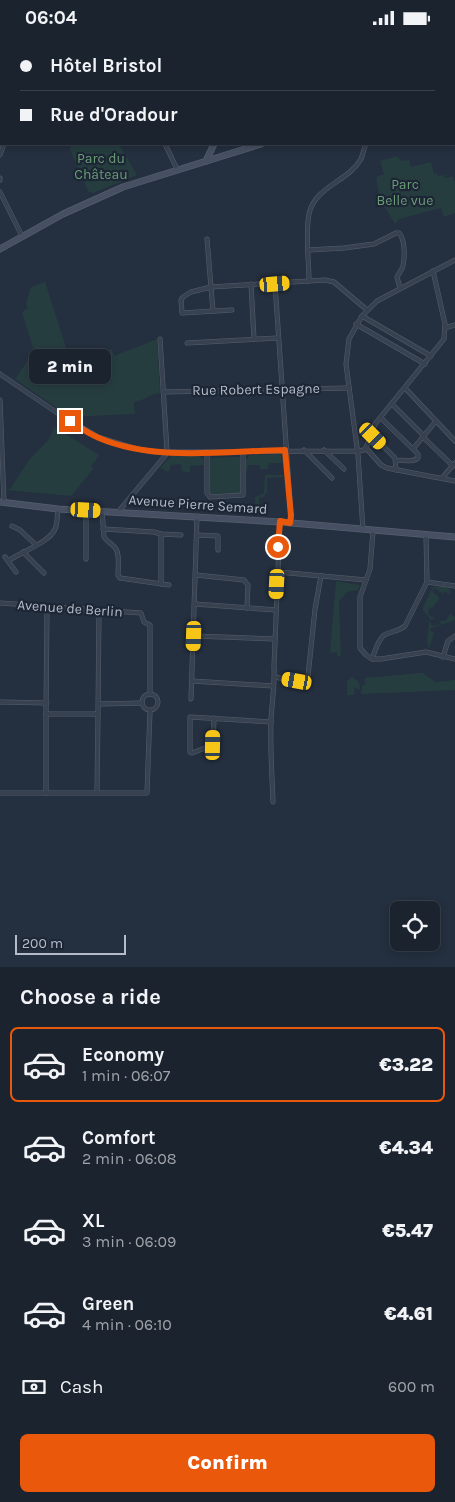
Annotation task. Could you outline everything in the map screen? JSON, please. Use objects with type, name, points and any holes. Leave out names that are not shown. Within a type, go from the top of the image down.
[{"type":"main road","points":[[206,161],[214,145]]},
{"type":"main road","points":[[0,249],[22,235],[123,187],[258,145]]},
{"type":"main road","name":"Avenue Pierre Semard","points":[[2,502],[58,509],[280,521],[452,537]]},
{"type":"street","points":[[166,145],[177,169]]},
{"type":"street","points":[[309,281],[309,213],[315,201],[326,188],[356,164],[366,145]]},
{"type":"street","points":[[0,193],[22,235]]},
{"type":"street","points":[[309,250],[378,243],[397,232],[402,236],[404,259],[397,277],[400,288]]},
{"type":"street","points":[[207,239],[213,311]]},
{"type":"street","points":[[363,530],[357,449],[346,364],[349,339],[356,324],[377,301],[455,259]]},
{"type":"street","points":[[366,448],[371,434],[381,417],[444,339],[445,328],[433,271]]},
{"type":"street","points":[[232,310],[182,313],[181,301],[186,294],[211,287],[251,283],[270,282],[275,284],[325,280],[334,282],[367,310]]},
{"type":"street","points":[[251,283],[254,339]]},
{"type":"street","points":[[275,284],[290,523]]},
{"type":"street","points":[[362,316],[431,356]]},
{"type":"street","points":[[356,324],[425,364]]},
{"type":"street","points":[[445,328],[455,325]]},
{"type":"street","points":[[187,343],[278,338]]},
{"type":"street","points":[[118,512],[166,456],[160,339]]},
{"type":"street","points":[[0,374],[98,437],[137,449],[155,452],[244,452],[357,449],[362,447],[366,448],[382,465],[396,470],[455,481]]},
{"type":"street","name":"Rue Robert Espagne","points":[[163,391],[349,387]]},
{"type":"street","points":[[405,388],[455,441]]},
{"type":"street","points":[[0,401],[2,502]]},
{"type":"street","points":[[392,404],[454,465],[442,478]]},
{"type":"street","points":[[381,417],[418,454],[418,458],[415,460],[400,459],[396,461]]},
{"type":"street","points":[[413,449],[436,421]]},
{"type":"street","points":[[371,434],[395,458],[396,470]]},
{"type":"street","points":[[304,450],[332,477]]},
{"type":"street","points":[[324,450],[344,469]]},
{"type":"street","points":[[207,452],[207,493],[210,497],[240,496],[243,494],[244,452]]},
{"type":"street","points":[[8,561],[44,541],[53,533],[56,526],[58,509]]},
{"type":"street","points":[[86,510],[86,559]]},
{"type":"street","points":[[102,511],[105,541],[115,547],[120,578],[169,585]]},
{"type":"street","points":[[191,699],[197,516]]},
{"type":"street","points":[[273,802],[271,722],[275,677],[280,521]]},
{"type":"street","points":[[12,526],[20,530],[36,545]]},
{"type":"street","points":[[103,529],[154,532],[161,535],[181,535]]},
{"type":"street","points":[[373,531],[370,569],[360,597],[360,648],[372,659],[426,652],[455,659]]},
{"type":"street","points":[[452,537],[455,533]]},
{"type":"street","points":[[161,535],[161,584]]},
{"type":"street","points":[[197,535],[218,536],[218,550]]},
{"type":"street","points":[[372,659],[381,637],[405,626],[427,583],[426,535]]},
{"type":"street","points":[[23,552],[44,573]]},
{"type":"street","points":[[5,557],[16,572]]},
{"type":"street","points":[[278,572],[366,580]]},
{"type":"street","points":[[196,575],[244,580],[248,585],[247,608]]},
{"type":"street","points":[[275,677],[297,681],[308,676],[315,609],[321,576]]},
{"type":"street","points":[[427,583],[455,587]]},
{"type":"street","name":"Avenue de Berlin","points":[[0,603],[141,613],[144,621],[150,625],[150,694]]},
{"type":"street","points":[[195,604],[276,610]]},
{"type":"street","points":[[46,793],[48,607]]},
{"type":"street","points":[[97,793],[99,610]]},
{"type":"street","points":[[194,636],[275,639]]},
{"type":"street","points":[[443,657],[448,641],[455,636]]},
{"type":"street","points":[[192,681],[273,686]]},
{"type":"street","points":[[150,694],[156,697],[158,703],[155,709],[150,711],[144,709],[142,703],[143,697],[150,694]]},
{"type":"street","points":[[0,702],[47,703]]},
{"type":"street","points":[[99,704],[142,703]]},
{"type":"street","points":[[0,793],[147,793],[150,711]]},
{"type":"street","points":[[46,714],[98,714]]},
{"type":"street","points":[[214,718],[213,745],[190,753],[190,717],[214,718],[271,722]]},
{"type":"green space","name":"Parc du Château","points":[[70,145],[120,145],[137,175],[93,193],[88,191],[71,152]]},
{"type":"green space","name":"Parc Belle vue","points":[[397,156],[401,161],[409,160],[411,167],[431,162],[434,174],[437,173],[438,176],[444,175],[445,178],[453,176],[455,183],[455,213],[444,217],[441,208],[399,219],[395,224],[380,199],[376,177],[384,174],[380,161]]},
{"type":"green space","points":[[45,282],[72,366],[112,349],[114,356],[157,339],[160,393],[134,402],[135,414],[70,417],[15,379],[34,351],[22,312],[28,308],[26,304],[31,287]]},
{"type":"green space","points":[[54,427],[99,455],[91,467],[94,468],[71,496],[6,490],[11,488],[29,460],[49,439]]},
{"type":"green space","points":[[172,455],[197,455],[203,459],[204,465],[190,466],[190,473],[182,471],[181,464],[170,465],[168,472],[160,468]]},
{"type":"green space","points":[[250,455],[281,455],[282,463],[269,463],[268,469],[260,469],[260,465],[248,465],[246,471],[245,461]]},
{"type":"green space","points":[[240,457],[242,493],[210,494],[208,458]]},
{"type":"green space","points":[[265,475],[283,475],[283,477],[267,478],[267,492],[264,497],[259,498],[260,515],[256,515],[255,497],[264,493]]},
{"type":"green space","points":[[336,581],[360,585],[358,590],[347,592],[339,601],[341,656],[337,656],[337,652],[330,653]]},
{"type":"green space","points":[[433,587],[445,587],[451,590],[449,594],[445,591],[443,594],[435,588],[432,591],[440,598],[428,610],[428,614],[435,619],[431,620],[423,610],[423,607]]},
{"type":"green space","points":[[450,614],[455,617],[455,620],[429,629],[434,633],[429,649],[427,641],[429,620],[432,626],[441,624],[440,621],[446,621]]},
{"type":"green space","points":[[423,673],[435,682],[455,680],[455,690],[361,694],[365,678]]},
{"type":"green space","points":[[352,677],[359,682],[360,689],[354,687],[354,695],[347,695],[347,681]]},
{"type":"route","points":[[70,421],[98,437],[116,444],[155,452],[285,450],[291,516],[290,523],[280,521],[278,547]]}]
